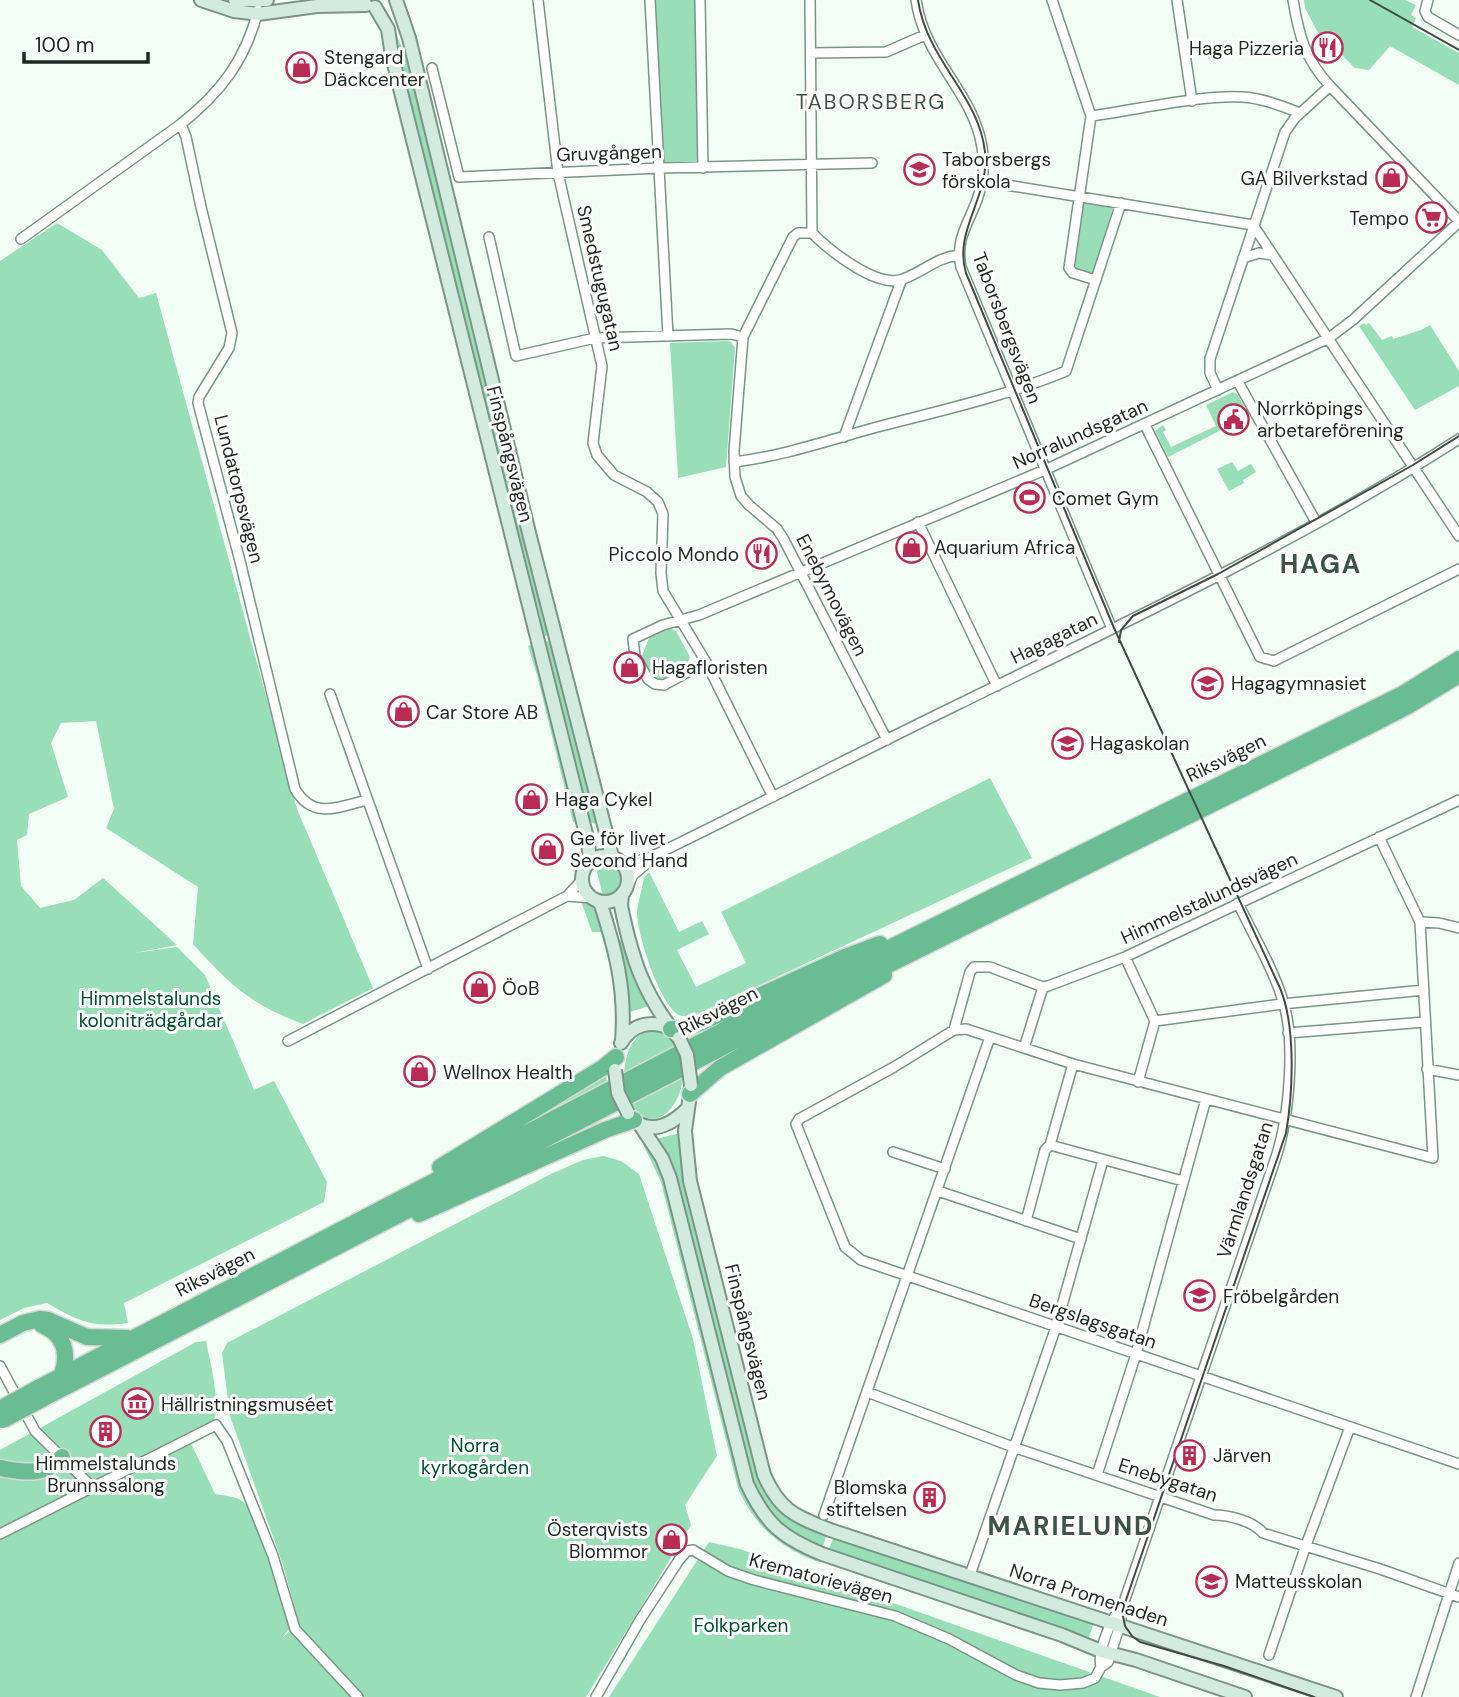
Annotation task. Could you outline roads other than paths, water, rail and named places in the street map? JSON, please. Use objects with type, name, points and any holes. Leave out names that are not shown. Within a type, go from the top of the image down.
[{"type":"highway","name":"Riksvägen","points":[[1,1417],[42,1393],[341,1244],[929,936],[1401,695],[1459,659]]},
{"type":"highway","name":"Riksvägen","points":[[42,1393],[62,1375],[724,1030],[929,936],[1398,711],[1459,675]]},
{"type":"highway","points":[[675,1034],[845,957],[929,936]]},
{"type":"highway","points":[[689,1096],[720,1068],[860,991],[929,936]]},
{"type":"highway","points":[[313,1245],[604,1067],[615,1064]]},
{"type":"highway","points":[[341,1244],[439,1205],[634,1119]]},
{"type":"highway","points":[[0,1335],[31,1320],[48,1320],[87,1337],[134,1338]]},
{"type":"highway","points":[[23,1323],[41,1325],[57,1333],[66,1356],[62,1375]]},
{"type":"highway","points":[[2,1467],[27,1472],[45,1471],[62,1457]]},
{"type":"main road","points":[[201,0],[234,11],[258,14],[317,6],[367,5]]},
{"type":"main road","points":[[235,0],[267,0]]},
{"type":"main road","points":[[317,6],[335,0]]},
{"type":"main road","name":"Finspångsvägen","points":[[367,5],[392,1],[392,15],[418,79],[530,537],[616,859]]},
{"type":"main road","name":"Finspångsvägen","points":[[367,5],[388,29],[392,56],[588,842],[590,861]]},
{"type":"main road","points":[[606,855],[616,859],[629,875],[621,906],[638,972],[656,1007],[687,1055],[689,1096],[666,1126],[634,1119],[618,1093],[615,1064],[622,1041],[622,981],[596,900],[582,888],[585,867],[590,861],[606,855]]},
{"type":"main road","points":[[596,900],[616,900],[624,892]]},
{"type":"main road","points":[[622,1041],[632,1030],[653,1023],[675,1034]]},
{"type":"main road","name":"Finspångsvägen","points":[[689,1096],[686,1153],[690,1181],[764,1475],[772,1495],[788,1511],[830,1530]]},
{"type":"main road","name":"Finspångsvägen","points":[[634,1119],[662,1158],[670,1178],[747,1484],[759,1509],[778,1531],[811,1549],[1107,1649]]},
{"type":"main road","name":"Norra Promenaden","points":[[830,1530],[1336,1697]]},
{"type":"main road","points":[[1107,1649],[1245,1697]]},
{"type":"street","points":[[21,239],[181,124],[218,92],[237,64],[258,14],[260,0]]},
{"type":"street","name":"Smedstugugatan","points":[[538,0],[558,173],[602,366],[593,443],[597,455],[614,475],[647,492],[658,502],[663,514],[660,573],[663,590],[706,662],[773,797]]},
{"type":"street","points":[[650,0],[668,336]]},
{"type":"street","points":[[700,0],[703,168]]},
{"type":"street","points":[[810,0],[812,233],[844,260],[878,276],[901,281]]},
{"type":"street","name":"Taborsbergsvägen","points":[[916,0],[925,36],[976,123],[984,156],[982,181],[961,235],[961,267],[1112,629]]},
{"type":"street","points":[[1052,0],[1091,116],[1069,268],[1073,273],[1096,280]]},
{"type":"street","points":[[1177,0],[1192,101]]},
{"type":"street","points":[[1293,0],[1297,24],[1311,63],[1459,222]]},
{"type":"street","points":[[1428,0],[1425,10],[1428,17],[1459,35]]},
{"type":"street","points":[[811,53],[886,52],[925,36]]},
{"type":"street","name":"Gruvgången","points":[[432,68],[460,177],[660,168],[872,163]]},
{"type":"street","points":[[1217,390],[1210,373],[1210,359],[1285,132],[1300,113],[1330,86]]},
{"type":"street","points":[[1091,116],[1192,101],[1243,97],[1300,113]]},
{"type":"street","name":"Lundatorpsvägen","points":[[181,124],[232,332],[229,348],[198,403],[240,561],[295,789],[306,804],[315,809],[367,800]]},
{"type":"street","points":[[982,181],[1253,225],[1459,536]]},
{"type":"street","points":[[734,462],[844,437],[1013,391],[1066,370],[1121,204]]},
{"type":"street","name":"Norralundsgatan","points":[[706,662],[664,685],[655,684],[648,679],[635,656],[633,639],[663,625],[699,615],[1045,470],[1329,338],[1354,319],[1459,222]]},
{"type":"street","name":"Enebymovägen","points":[[812,233],[798,233],[793,237],[743,337],[735,477],[741,496],[777,529],[887,740]]},
{"type":"street","points":[[489,237],[516,356],[595,338],[731,334],[743,337]]},
{"type":"street","points":[[1243,258],[1259,253],[1273,255]]},
{"type":"street","points":[[844,437],[901,281],[939,259],[959,256]]},
{"type":"street","points":[[1238,382],[1316,522]]},
{"type":"street","points":[[1145,425],[1261,657],[1274,661],[1459,569]]},
{"type":"street","name":"Hagagatan","points":[[616,859],[634,862],[657,854],[1219,576],[1415,467],[1459,439]]},
{"type":"street","points":[[918,522],[998,685]]},
{"type":"street","points":[[330,694],[428,969]]},
{"type":"street","name":"Himmelstalundsvägen","points":[[1043,987],[1125,957],[1459,800]]},
{"type":"street","points":[[1024,1048],[1043,987],[990,967],[974,967],[970,972],[954,1030],[966,1029],[990,1037],[1073,1064],[1138,1082],[1433,1158],[1420,922],[1379,837]]},
{"type":"street","name":"Hagagatan","points":[[624,892],[633,875],[657,854]]},
{"type":"street","points":[[288,1041],[567,896],[582,880]]},
{"type":"street","points":[[567,896],[596,900]]},
{"type":"street","name":"Värmlandsgatan","points":[[1107,1649],[1286,1121],[1288,1033],[1284,1004],[1238,903]]},
{"type":"street","points":[[1420,922],[1459,928]]},
{"type":"street","points":[[1125,957],[1155,1021],[1138,1082]]},
{"type":"street","points":[[1155,1021],[1284,1004],[1424,990]]},
{"type":"street","points":[[1288,1033],[1425,1022]]},
{"type":"street","name":"Bergslagsgatan","points":[[954,1030],[894,1067],[799,1119],[796,1124],[845,1247],[861,1259],[908,1276],[1459,1464]]},
{"type":"street","points":[[824,1516],[990,1037]]},
{"type":"street","points":[[1026,1221],[1045,1150],[1050,1145],[1073,1064]]},
{"type":"street","points":[[1427,1069],[1459,1075]]},
{"type":"street","points":[[1097,1475],[1136,1354],[1206,1099]]},
{"type":"street","points":[[1050,1145],[1183,1181]]},
{"type":"street","points":[[893,1152],[945,1169]]},
{"type":"street","points":[[970,1575],[1056,1327],[1103,1160]]},
{"type":"street","points":[[938,1191],[1081,1240]]},
{"type":"street","points":[[0,1366],[29,1421],[43,1440],[92,1487]]},
{"type":"street","name":"Enebygatan","points":[[867,1392],[1013,1447],[1214,1515],[1224,1515],[1257,1526],[1262,1533],[1305,1548],[1319,1549],[1459,1597]]},
{"type":"street","points":[[0,1534],[216,1425],[227,1441],[273,1556],[295,1629],[358,1697]]},
{"type":"street","points":[[1269,1655],[1350,1427]]},
{"type":"street","name":"Krematorievägen","points":[[596,1697],[640,1620],[679,1560],[687,1551],[693,1550],[728,1571],[754,1580],[895,1616],[949,1639],[1016,1675],[1039,1683],[1083,1683],[1095,1678],[1101,1667],[1099,1660],[1107,1649]]},
{"type":"street","points":[[1416,1697],[1459,1563]]},
{"type":"tram line","points":[[918,0],[931,41],[973,113],[985,152],[982,184],[964,242],[966,273],[1114,628],[1280,988],[1289,1021],[1292,1060],[1286,1133],[1126,1600],[1123,1616],[1125,1626],[1140,1642],[1224,1666],[1314,1697]]},
{"type":"tram line","points":[[1370,0],[1459,50]]},
{"type":"tram line","points":[[1119,642],[1121,630],[1133,616],[1218,574],[1413,465],[1459,436]]},
{"type":"place","name":"Haga Pizzeria","points":[[1327,48]]},
{"type":"place","name":"Stengard Däckcenter","points":[[301,68]]},
{"type":"place","name":"Taborsbergs förskola","points":[[919,170]]},
{"type":"place","name":"GA Bilverkstad","points":[[1391,178]]},
{"type":"place","name":"Tempo","points":[[1432,218]]},
{"type":"place","name":"Norrköpings arbetareförening","points":[[1234,419]]},
{"type":"place","name":"Comet Gym","points":[[1029,498]]},
{"type":"place","name":"Aquarium Africa","points":[[911,547]]},
{"type":"place","name":"Piccolo Mondo","points":[[762,554]]},
{"type":"place","name":"Hagafloristen","points":[[629,667]]},
{"type":"place","name":"Hagagymnasiet","points":[[1208,683]]},
{"type":"place","name":"Car Store AB","points":[[403,712]]},
{"type":"place","name":"Hagaskolan","points":[[1067,743]]},
{"type":"place","name":"Haga Cykel","points":[[532,799]]},
{"type":"place","name":"Ge för livet Second Hand","points":[[547,849]]},
{"type":"place","name":"ÖoB","points":[[479,988]]},
{"type":"place","name":"Wellnox Health","points":[[420,1072]]},
{"type":"place","name":"Fröbelgården","points":[[1200,1296]]},
{"type":"place","name":"Hällristningsmuséet","points":[[138,1404]]},
{"type":"place","name":"Himmelstalunds Brunnssalong","points":[[106,1432]]},
{"type":"place","name":"Järven","points":[[1190,1455]]},
{"type":"place","name":"Blomska stiftelsen","points":[[930,1498]]},
{"type":"place","name":"Österqvists Blommor","points":[[671,1540]]},
{"type":"place","name":"Matteusskolan","points":[[1212,1581]]},
{"type":"district","name":"TABORSBERG","points":[[871,102]]},
{"type":"district","name":"HAGA","points":[[1321,564]]},
{"type":"district","name":"MARIELUND","points":[[1071,1526]]},
{"type":"park label","name":"Himmelstalunds koloniträdgårdar","points":[[151,1009]]},
{"type":"park label","name":"Norra kyrkogården","points":[[475,1456]]},
{"type":"park label","name":"Folkparken","points":[[741,1625]]}]
